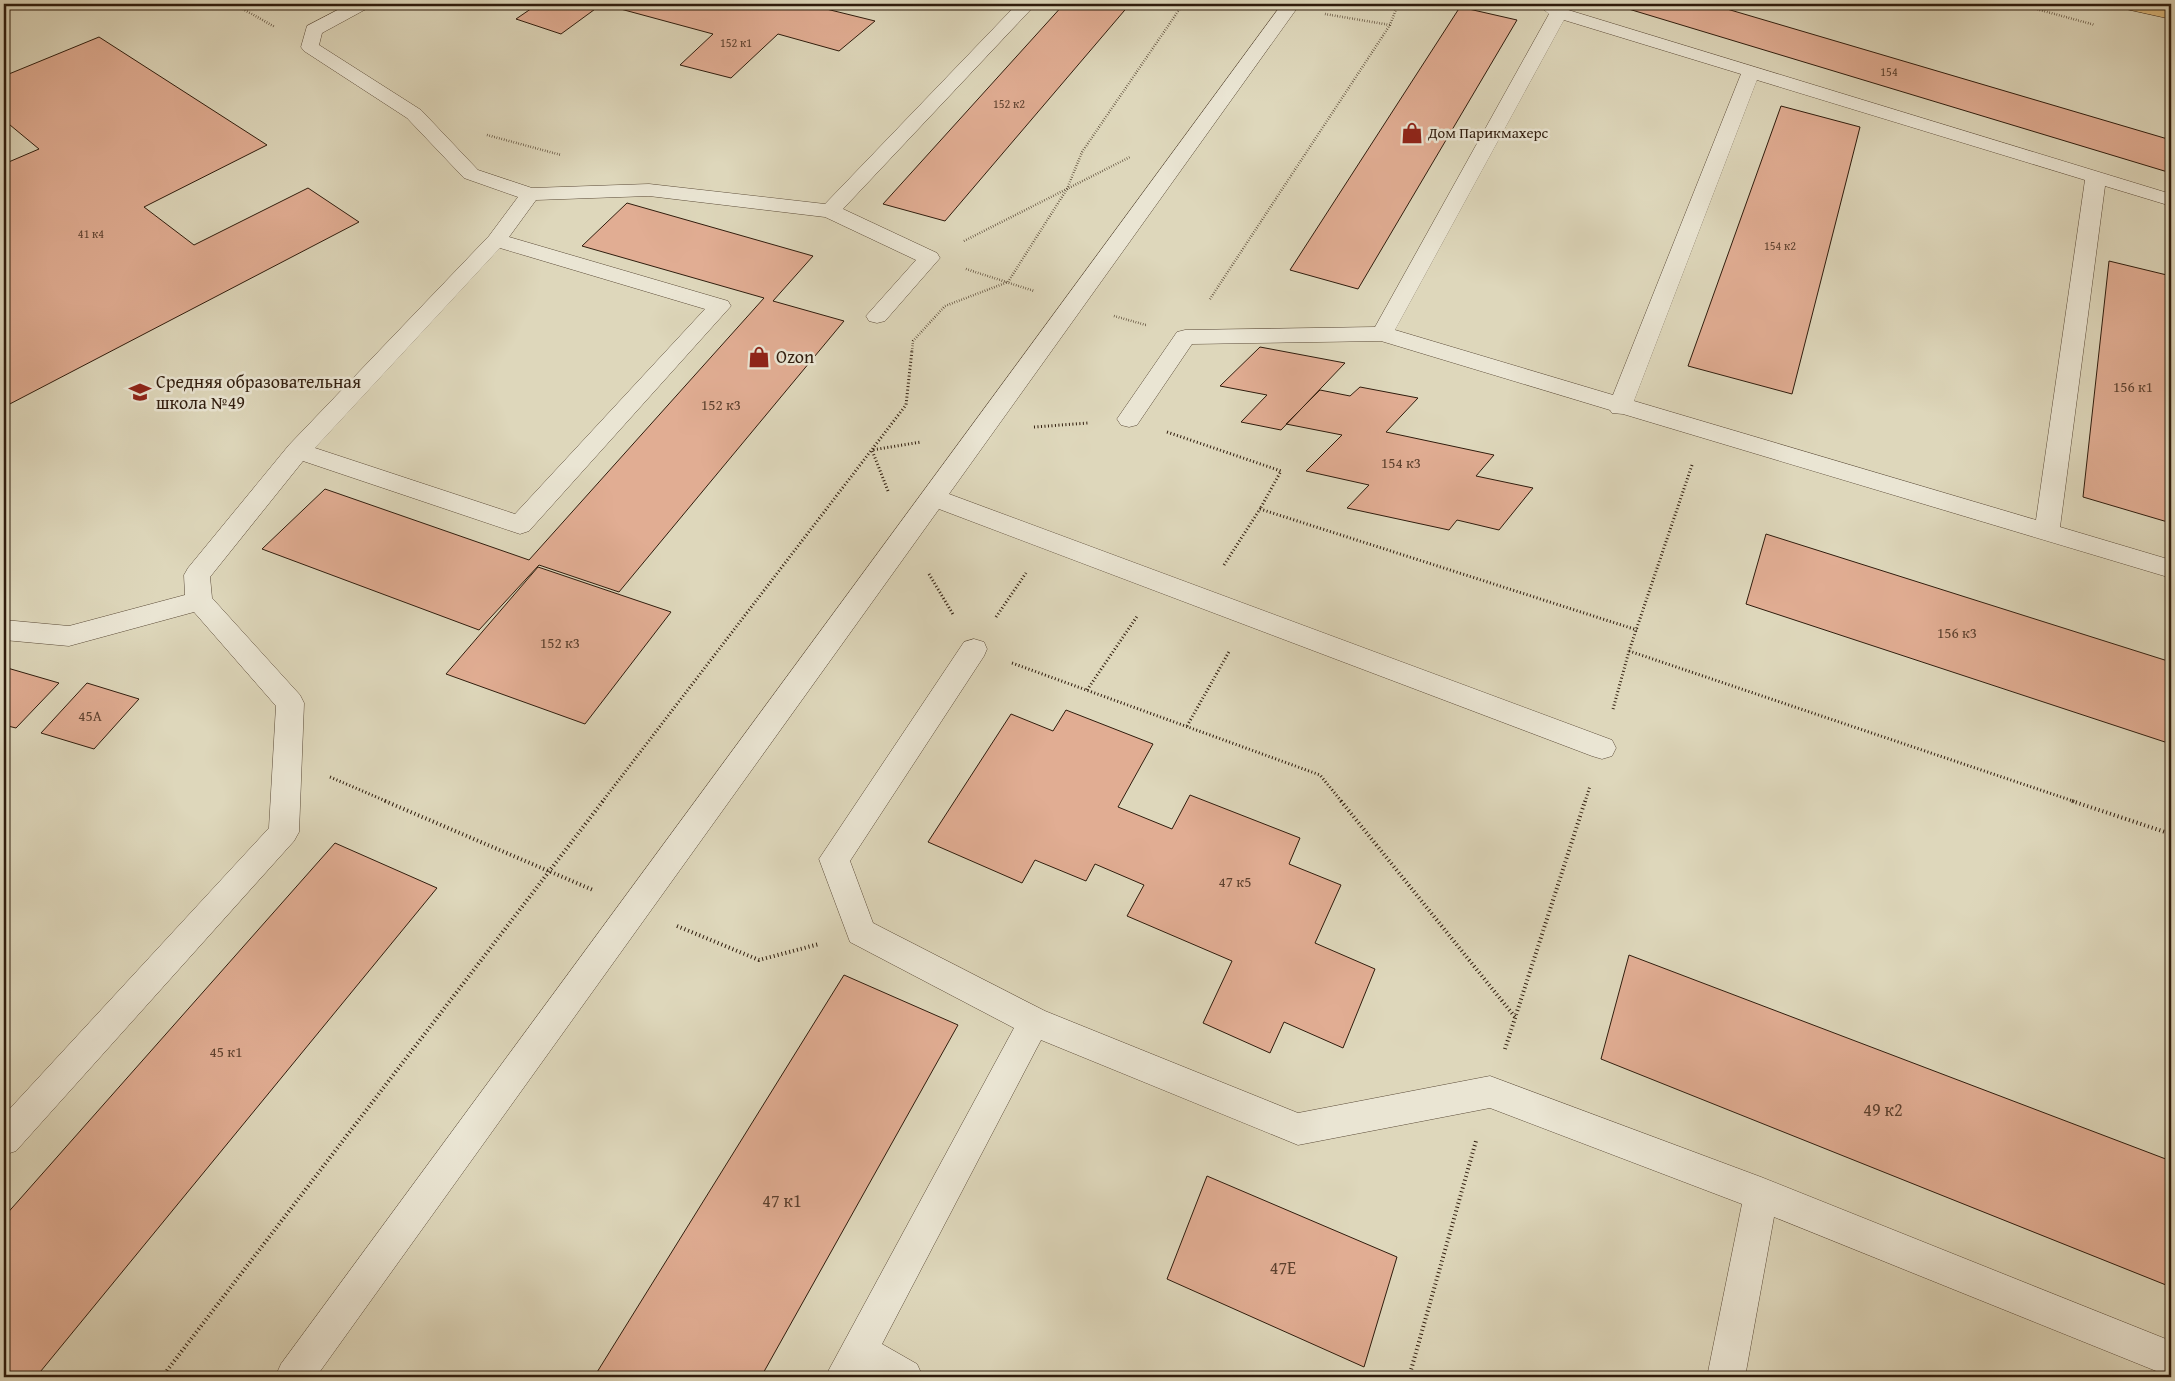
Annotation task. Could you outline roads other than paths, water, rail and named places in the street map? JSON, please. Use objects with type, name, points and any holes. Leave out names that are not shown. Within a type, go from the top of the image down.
[{"type":"main road","points":[[2127,4],[2171,14]]},
{"type":"street","points":[[362,4],[313,30],[310,47],[414,114],[471,174],[530,194],[648,190],[830,211],[930,258],[877,316]]},
{"type":"street","points":[[830,211],[1027,4]]},
{"type":"street","points":[[294,1377],[1290,6]]},
{"type":"street","points":[[1382,334],[1552,9],[1751,72],[2171,200]]},
{"type":"street","points":[[1620,407],[1751,72]]},
{"type":"street","points":[[2047,532],[2096,177]]},
{"type":"street","points":[[4,1139],[284,832],[290,703],[199,601],[197,575],[298,451],[496,240],[530,194]]},
{"type":"street","points":[[298,451],[520,525],[720,306],[496,240]]},
{"type":"street","points":[[1129,419],[1184,337],[1382,334],[1620,407],[2171,569]]},
{"type":"street","points":[[933,497],[1204,597],[1602,748]]},
{"type":"street","points":[[4,630],[69,636],[199,601]]},
{"type":"street","points":[[974,649],[834,859],[861,932],[1034,1022],[1298,1129],[1490,1092],[1761,1194],[2171,1359]]},
{"type":"street","points":[[904,1377],[851,1364],[1034,1022]]},
{"type":"street","points":[[1726,1377],[1761,1194]]},
{"type":"place","name":"Дом Парикмахерс","points":[[1412,133]]},
{"type":"place","name":"Ozon","points":[[759,357]]},
{"type":"place","name":"Средняя образовательная школа №49","points":[[140,392]]}]
